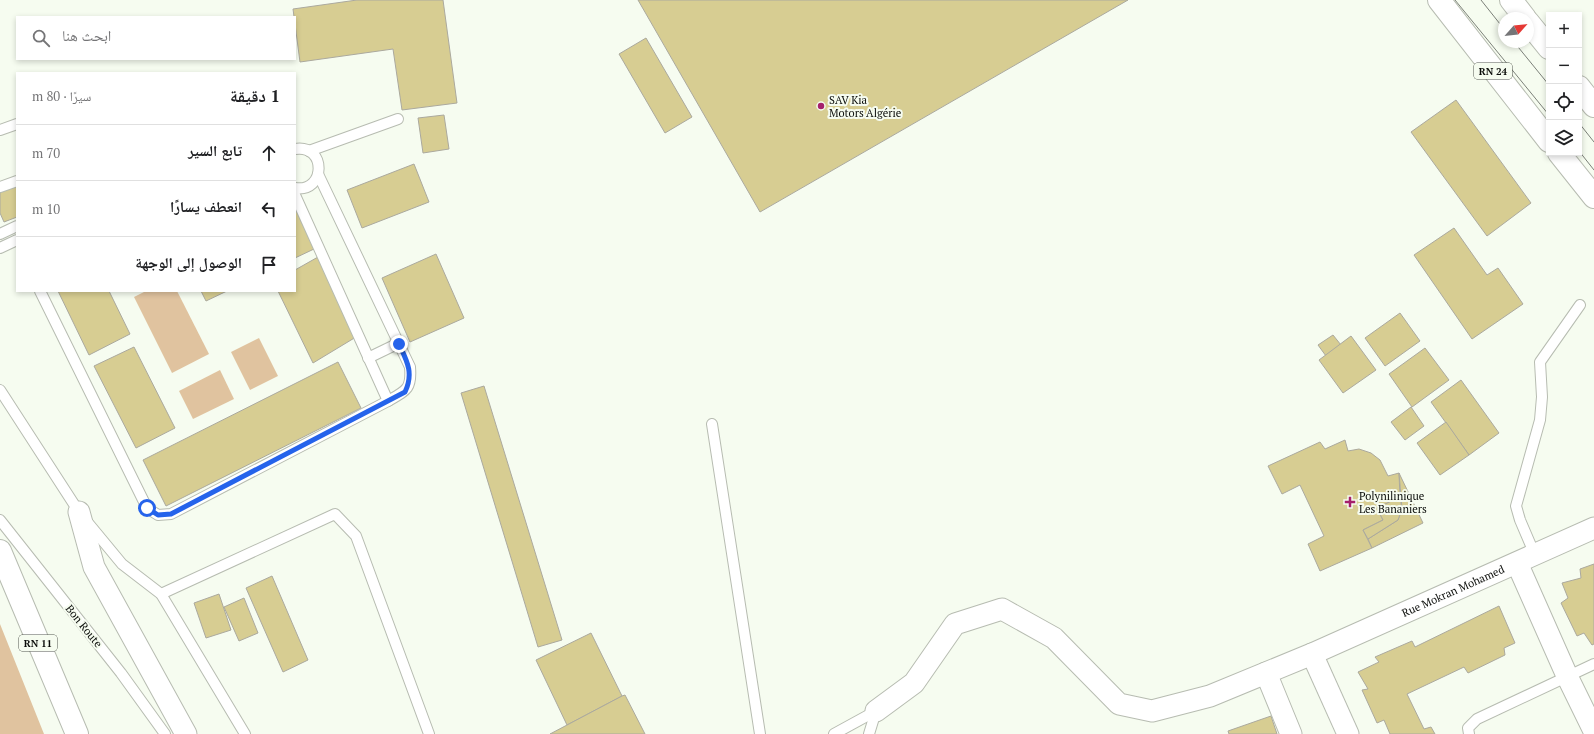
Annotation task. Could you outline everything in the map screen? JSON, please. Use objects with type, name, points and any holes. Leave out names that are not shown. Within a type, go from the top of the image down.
[{"type":"main road","name":"RN 24","points":[[1438,0],[1546,137]]},
{"type":"main road","points":[[1511,0],[1520,12]]},
{"type":"main road","points":[[1534,29],[1546,44]]},
{"type":"main road","points":[[1582,90],[1594,106]]},
{"type":"main road","points":[[1561,156],[1594,197]]},
{"type":"main road","name":"RN 11","points":[[0,551],[77,734]]},
{"type":"street","points":[[79,512],[94,567],[186,734]]},
{"type":"street","name":"Rue Mokran Mohamed","points":[[876,712],[914,683],[955,624],[1002,609],[1054,638],[1120,704],[1152,711],[1210,696],[1312,654],[1594,528]]},
{"type":"street","points":[[1526,559],[1568,678],[1594,732]]},
{"type":"street","points":[[1312,654],[1348,734]]},
{"type":"street","points":[[1266,673],[1291,734]]},
{"type":"lane","points":[[309,151],[398,119]]},
{"type":"lane","points":[[0,130],[16,124]]},
{"type":"lane","points":[[40,292],[147,508],[158,515],[171,514],[405,392],[410,376],[410,367],[318,174],[318,161],[309,151],[304,149],[296,149]]},
{"type":"lane","points":[[296,188],[304,188],[310,185],[318,174]]},
{"type":"lane","points":[[0,188],[16,181]]},
{"type":"lane","points":[[296,197],[388,401]]},
{"type":"lane","points":[[0,234],[16,226]]},
{"type":"lane","points":[[0,248],[16,240]]},
{"type":"lane","points":[[1526,559],[1520,520],[1516,506],[1540,420],[1542,396],[1540,362],[1580,305]]},
{"type":"lane","points":[[368,358],[399,344]]},
{"type":"lane","points":[[0,390],[79,512],[122,564],[161,594],[245,734]]},
{"type":"lane","points":[[712,424],[760,734]]},
{"type":"lane","points":[[161,594],[335,514],[356,536],[429,734]]},
{"type":"lane","name":"Bon Route","points":[[0,520],[121,673],[165,734]]},
{"type":"lane","points":[[1469,734],[1468,728],[1477,719],[1568,678],[1594,664]]},
{"type":"lane","points":[[834,734],[876,712]]},
{"type":"lane","points":[[869,734],[876,712]]},
{"type":"shaded area","points":[[144,292],[178,292],[209,354],[172,373],[134,297]]},
{"type":"shaded area","points":[[259,338],[278,376],[250,390],[231,352]]},
{"type":"shaded area","points":[[220,370],[234,399],[193,419],[179,391]]},
{"type":"shaded area","points":[[0,624],[44,734],[0,734]]},
{"type":"building","points":[[357,0],[443,0],[457,103],[402,110],[393,49],[300,62],[296,32],[296,16],[294,16],[293,9]]},
{"type":"building","name":"SAV Kia Motors Algérie","points":[[638,0],[1128,0],[760,212]]},
{"type":"building","points":[[646,38],[692,117],[665,133],[619,54]]},
{"type":"building","points":[[1456,100],[1531,203],[1487,236],[1411,132]]},
{"type":"building","points":[[444,115],[449,149],[423,153],[418,118]]},
{"type":"building","points":[[414,164],[429,202],[362,228],[347,190]]},
{"type":"building","points":[[16,182],[16,217],[4,222],[0,213],[0,190]]},
{"type":"building","points":[[296,210],[314,249],[296,258]]},
{"type":"building","points":[[1454,228],[1487,275],[1498,268],[1523,304],[1472,339],[1414,255]]},
{"type":"building","points":[[436,254],[464,318],[410,342],[382,278]]},
{"type":"building","points":[[318,257],[356,337],[313,363],[278,292],[296,292],[296,269]]},
{"type":"building","points":[[58,292],[109,292],[130,334],[89,355]]},
{"type":"building","points":[[202,292],[225,292],[206,301]]},
{"type":"building","points":[[1400,313],[1420,341],[1385,366],[1365,338]]},
{"type":"building","points":[[1333,335],[1341,345],[1326,356],[1318,345]]},
{"type":"building","points":[[1351,336],[1376,370],[1343,393],[1319,360]]},
{"type":"building","points":[[134,347],[175,428],[136,448],[94,366]]},
{"type":"building","points":[[1425,348],[1449,380],[1412,407],[1389,374]]},
{"type":"building","points":[[338,362],[361,408],[166,506],[143,460]]},
{"type":"building","points":[[1461,380],[1499,433],[1469,455],[1431,402]]},
{"type":"building","points":[[484,386],[562,640],[538,647],[461,393]]},
{"type":"building","points":[[1411,407],[1424,426],[1405,440],[1391,422]]},
{"type":"building","points":[[1446,422],[1469,455],[1440,475],[1417,443]]},
{"type":"building","points":[[1345,440],[1348,451],[1359,449],[1371,453],[1380,460],[1388,476],[1399,473],[1400,497],[1377,508],[1383,520],[1363,530],[1372,548],[1320,571],[1308,544],[1324,536],[1300,485],[1282,494],[1268,466],[1320,442],[1325,449]]},
{"type":"building","points":[[1399,473],[1423,523],[1372,548],[1368,539],[1398,520],[1402,509]]},
{"type":"building","points":[[1400,497],[1402,509],[1398,520],[1368,539],[1363,530],[1383,520],[1377,508]]},
{"type":"building","points":[[1594,564],[1594,644],[1592,645],[1584,633],[1577,636],[1561,603],[1568,598],[1562,583],[1581,578],[1580,569]]},
{"type":"building","points":[[272,576],[308,660],[283,672],[246,588]]},
{"type":"building","points":[[219,594],[231,630],[206,638],[194,603]]},
{"type":"building","points":[[244,598],[258,633],[239,641],[224,607]]},
{"type":"building","points":[[1499,606],[1515,643],[1504,648],[1505,655],[1468,673],[1464,667],[1407,694],[1424,729],[1431,727],[1435,734],[1390,734],[1384,720],[1377,723],[1362,690],[1368,689],[1358,672],[1379,662],[1375,657],[1412,641],[1415,647]]},
{"type":"building","points":[[591,633],[622,696],[567,725],[536,660]]},
{"type":"building","points":[[625,695],[645,734],[550,734],[622,696]]},
{"type":"building","points":[[1271,716],[1277,734],[1229,734],[1228,731]]},
{"type":"tram line","points":[[1455,0],[1546,111]]},
{"type":"tram line","points":[[1481,0],[1498,21]]},
{"type":"tram line","points":[[1519,48],[1548,84]]},
{"type":"tram line","points":[[1582,127],[1594,142]]},
{"type":"tram line","points":[[1582,155],[1594,170]]},
{"type":"place","name":"SAV Kia Motors Algérie","points":[[821,106]]},
{"type":"place","name":"Polynilinique Les Bananiers","points":[[1350,502]]},
{"type":"route","points":[[147,508],[158,515],[171,514],[405,392],[409,384],[410,367],[399,344]]}]
